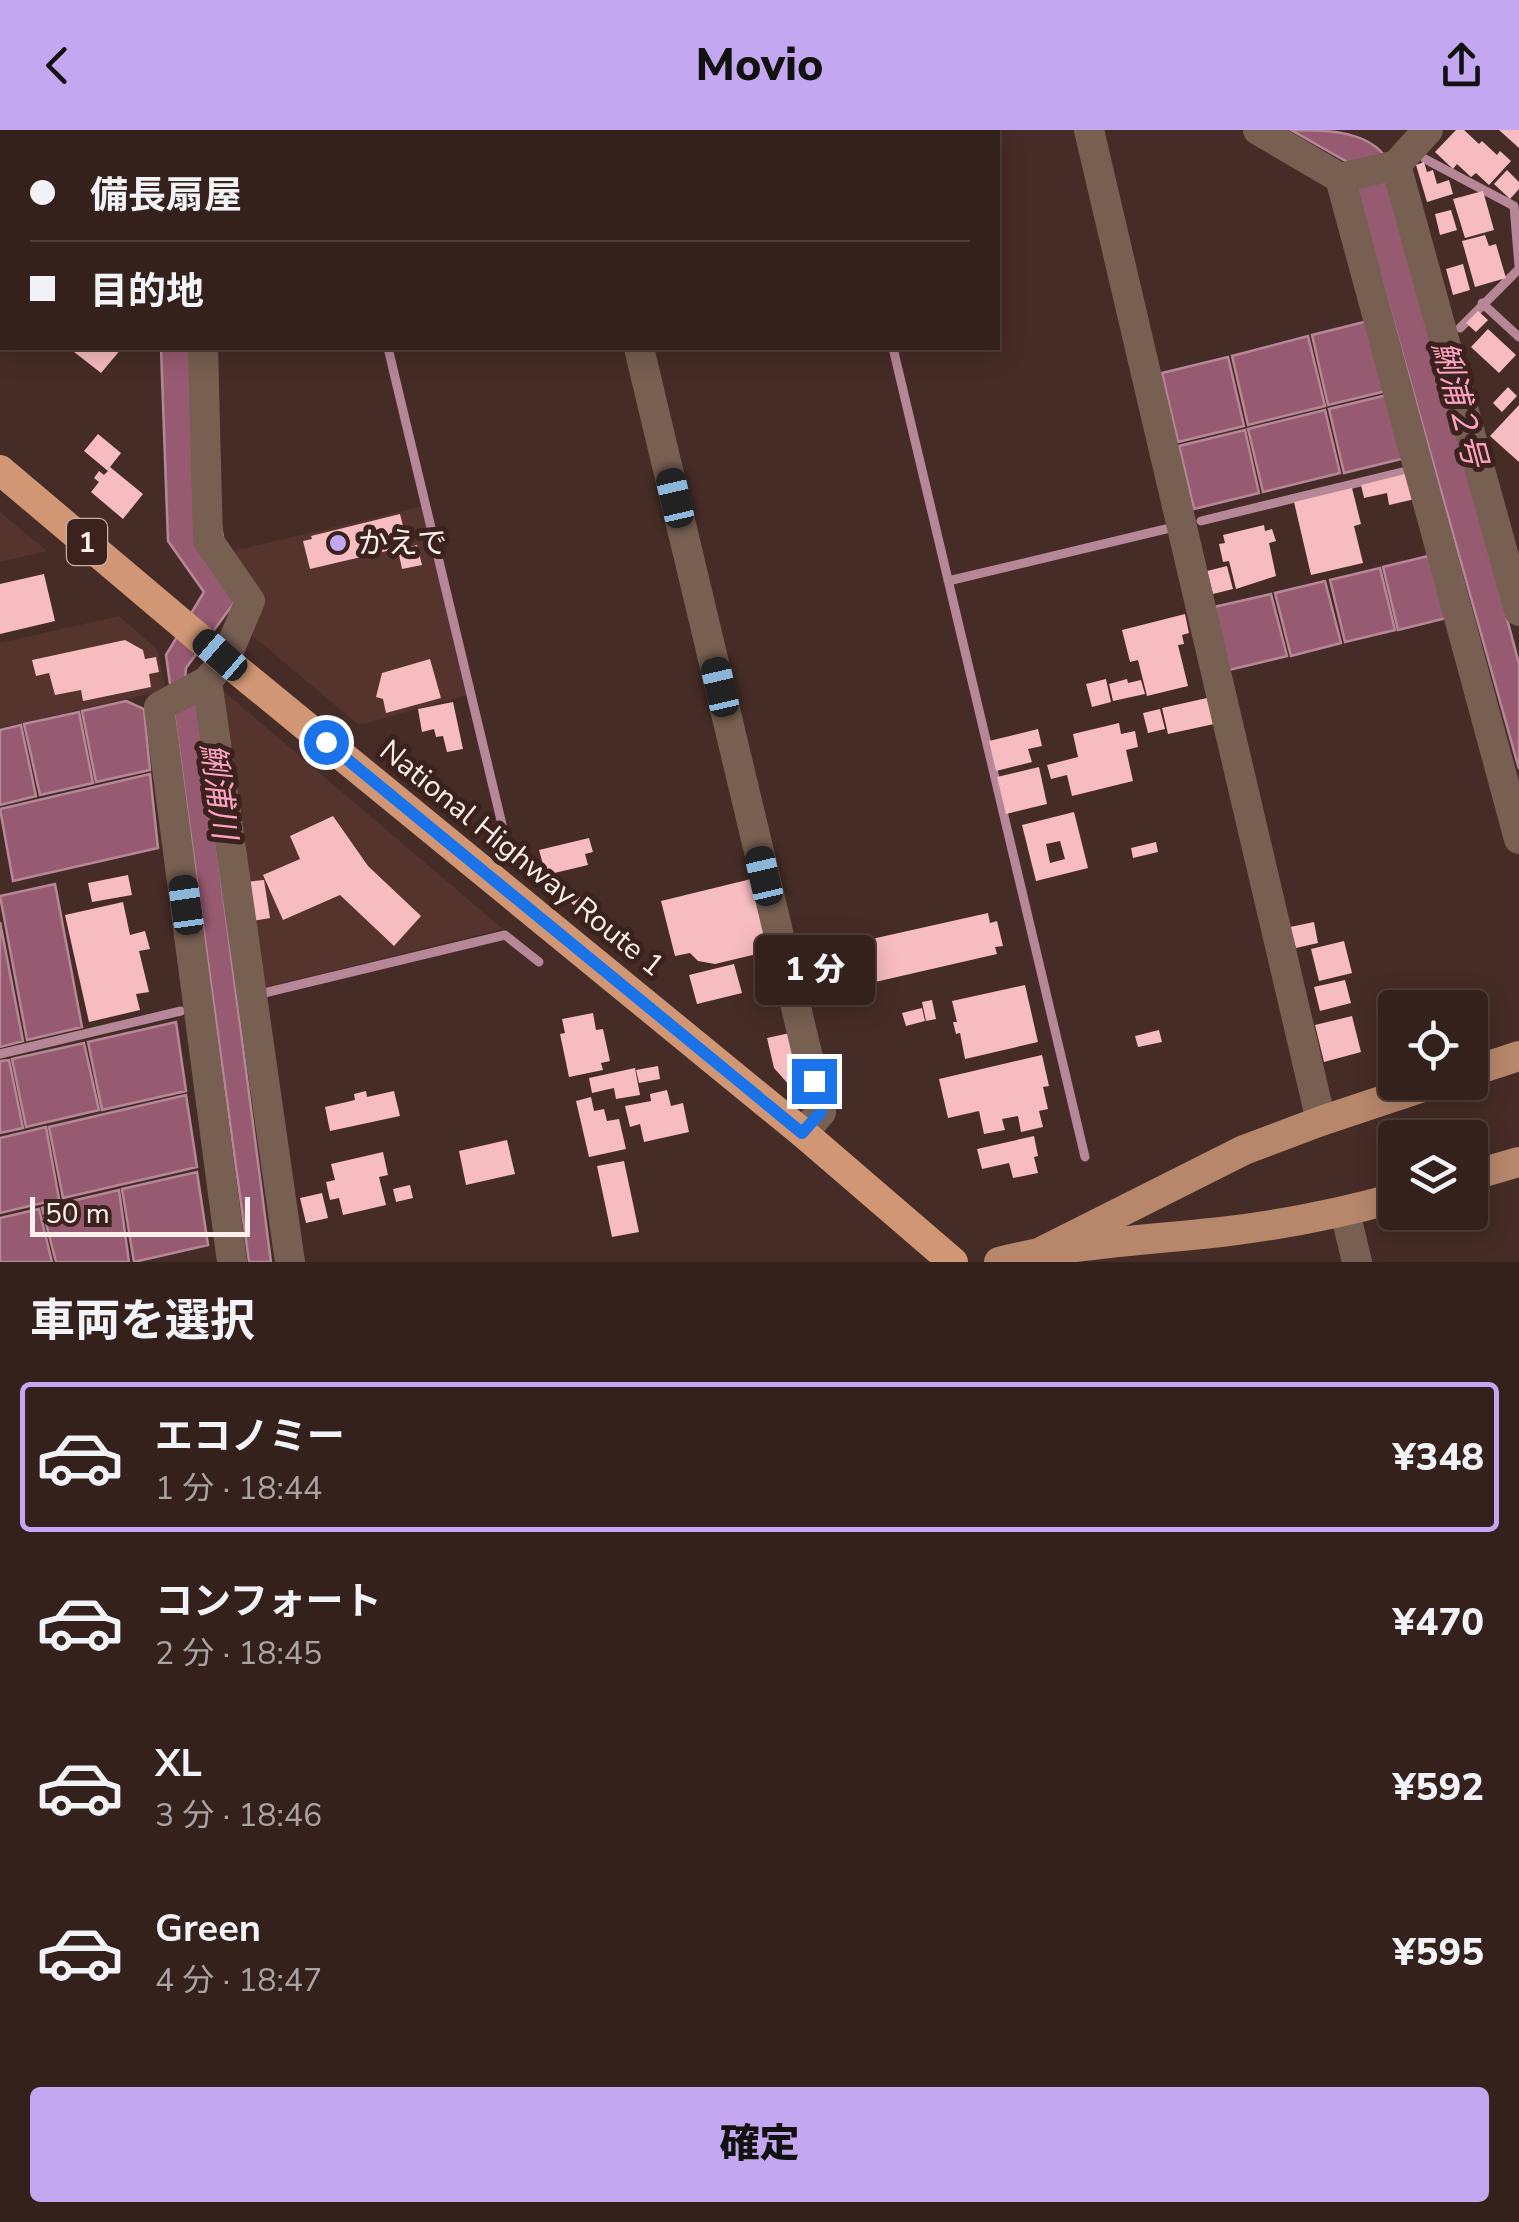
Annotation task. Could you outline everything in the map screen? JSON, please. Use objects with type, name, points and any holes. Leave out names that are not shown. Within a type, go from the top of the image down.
[{"type":"highway","name":"National Highway Route 1","points":[[0,470],[173,614],[203,677],[802,1133],[953,1262]]},
{"type":"main road","points":[[1488,1066],[1519,1056]]},
{"type":"main road","points":[[1043,1250],[1244,1150],[1382,1100]]},
{"type":"main road","points":[[1488,1171],[1519,1162]]},
{"type":"main road","points":[[999,1262],[1043,1250],[1226,1231],[1345,1212],[1378,1203]]},
{"type":"street","points":[[1088,130],[1320,1120]]},
{"type":"street","points":[[1258,130],[1340,178],[1396,166],[1428,130]]},
{"type":"street","points":[[1396,166],[1519,612]]},
{"type":"street","points":[[1340,178],[1519,839]]},
{"type":"street","points":[[203,350],[208,540],[250,601],[203,677],[159,707],[232,1262]]},
{"type":"street","points":[[639,350],[821,1112],[802,1133]]},
{"type":"street","points":[[203,677],[290,1262]]},
{"type":"street","points":[[1345,1212],[1357,1262]]},
{"type":"shaded area","points":[[1291,130],[1354,136],[1384,155],[1519,664],[1519,769],[1349,163]]},
{"type":"shaded area","points":[[1368,321],[1386,391],[1328,405],[1312,335]]},
{"type":"shaded area","points":[[1308,336],[1325,406],[1248,425],[1232,356]]},
{"type":"shaded area","points":[[161,350],[191,350],[234,603],[186,668],[185,681],[198,702],[271,1262],[249,1262],[166,655],[204,592],[168,541]]},
{"type":"shaded area","points":[[1228,357],[1244,426],[1178,442],[1162,373]]},
{"type":"shaded area","points":[[1387,395],[1405,458],[1344,473],[1329,409]]},
{"type":"shaded area","points":[[1325,410],[1340,473],[1263,492],[1248,429]]},
{"type":"shaded area","points":[[1245,430],[1259,493],[1194,509],[1179,446]]},
{"type":"shaded area","points":[[424,506],[468,695],[359,725],[248,632],[233,551]]},
{"type":"shaded area","points":[[0,512],[47,551],[0,562]]},
{"type":"shaded area","points":[[1428,556],[1446,618],[1398,630],[1383,567]]},
{"type":"shaded area","points":[[1380,568],[1395,630],[1345,642],[1330,580]]},
{"type":"shaded area","points":[[1325,581],[1341,643],[1291,656],[1275,593]]},
{"type":"shaded area","points":[[1271,594],[1287,656],[1229,670],[1214,607]]},
{"type":"shaded area","points":[[119,616],[157,649],[166,690],[0,728],[0,643]]},
{"type":"shaded area","points":[[221,689],[503,929],[254,990]]},
{"type":"shaded area","points":[[126,701],[144,709],[150,770],[96,782],[82,711]]},
{"type":"shaded area","points":[[79,712],[93,783],[40,795],[24,724]]},
{"type":"shaded area","points":[[21,725],[36,796],[0,805],[0,730]]},
{"type":"shaded area","points":[[150,774],[158,848],[13,881],[0,809]]},
{"type":"shaded area","points":[[55,884],[82,1027],[27,1040],[0,896]]},
{"type":"shaded area","points":[[0,922],[23,1041],[0,1047]]},
{"type":"shaded area","points":[[176,1022],[186,1091],[102,1110],[88,1042]]},
{"type":"shaded area","points":[[84,1043],[99,1110],[26,1127],[12,1059]]},
{"type":"shaded area","points":[[9,1060],[23,1128],[0,1133],[0,1061]]},
{"type":"shaded area","points":[[186,1095],[197,1167],[63,1198],[49,1127]]},
{"type":"shaded area","points":[[46,1127],[59,1199],[0,1213],[0,1138]]},
{"type":"shaded area","points":[[197,1172],[208,1245],[134,1262],[122,1189]]},
{"type":"shaded area","points":[[119,1190],[129,1262],[56,1262],[42,1208]]},
{"type":"shaded area","points":[[39,1209],[52,1262],[0,1262],[0,1218]]},
{"type":"building","points":[[1456,130],[1464,130],[1479,144],[1482,141],[1497,155],[1500,151],[1511,161],[1489,185],[1476,173],[1471,177],[1457,164],[1453,169],[1435,152]]},
{"type":"building","points":[[1499,130],[1519,130],[1519,148]]},
{"type":"building","points":[[1424,162],[1427,172],[1433,170],[1437,184],[1449,180],[1453,194],[1427,202],[1416,165]]},
{"type":"building","points":[[1507,170],[1519,182],[1519,189],[1510,199],[1494,184]]},
{"type":"building","points":[[1483,191],[1494,230],[1465,238],[1453,199]]},
{"type":"building","points":[[1451,210],[1457,230],[1440,235],[1435,214]]},
{"type":"building","points":[[1485,235],[1489,246],[1496,244],[1506,278],[1475,287],[1462,241]]},
{"type":"building","points":[[1463,264],[1470,290],[1453,295],[1446,269]]},
{"type":"building","points":[[1478,311],[1488,320],[1476,332],[1466,323]]},
{"type":"building","points":[[1488,329],[1516,355],[1499,373],[1471,347]]},
{"type":"building","points":[[72,350],[120,350],[101,373]]},
{"type":"building","points":[[1508,387],[1517,396],[1502,412],[1493,403]]},
{"type":"building","points":[[1519,405],[1519,462],[1490,436]]},
{"type":"building","points":[[98,434],[121,453],[110,467],[143,494],[123,519],[91,492],[99,482],[94,478],[99,471],[104,475],[108,471],[84,451]]},
{"type":"building","points":[[1409,473],[1415,499],[1389,505],[1387,493],[1364,498],[1361,485]]},
{"type":"building","points":[[1352,488],[1361,524],[1354,526],[1363,563],[1311,575],[1294,502]]},
{"type":"building","points":[[400,514],[408,546],[310,569],[303,541],[312,539],[311,536]]},
{"type":"building","points":[[1264,525],[1265,531],[1272,529],[1276,541],[1269,543],[1276,576],[1236,589],[1229,561],[1223,562],[1219,544],[1225,543],[1223,535]]},
{"type":"building","points":[[417,545],[422,565],[402,569],[398,550]]},
{"type":"building","points":[[1227,566],[1233,589],[1213,594],[1207,571]]},
{"type":"building","points":[[44,574],[55,621],[0,634],[0,584]]},
{"type":"building","points":[[1185,614],[1189,633],[1182,635],[1184,644],[1178,645],[1188,686],[1147,696],[1138,660],[1130,662],[1122,630]]},
{"type":"building","points":[[125,640],[143,650],[145,659],[156,657],[159,672],[149,674],[151,687],[83,701],[81,690],[55,695],[49,673],[36,676],[32,660]]},
{"type":"building","points":[[430,659],[441,698],[386,713],[383,699],[376,697],[382,673]]},
{"type":"building","points":[[1106,679],[1111,702],[1092,707],[1086,684]]},
{"type":"building","points":[[1127,679],[1128,683],[1141,680],[1145,694],[1113,701],[1109,684]]},
{"type":"building","points":[[1207,698],[1214,724],[1168,734],[1162,708]]},
{"type":"building","points":[[453,702],[463,749],[447,752],[443,736],[436,737],[434,729],[422,732],[418,709]]},
{"type":"building","points":[[1160,709],[1165,729],[1148,733],[1143,713]]},
{"type":"building","points":[[1119,723],[1121,734],[1135,731],[1138,747],[1126,750],[1133,781],[1072,796],[1067,775],[1051,779],[1047,765],[1078,757],[1073,734]]},
{"type":"building","points":[[1038,729],[1042,746],[1028,749],[1032,762],[996,771],[989,741]]},
{"type":"building","points":[[1039,767],[1047,804],[1006,814],[997,777]]},
{"type":"building","points":[[1074,812],[1088,868],[1036,881],[1022,825]],"holes":[[[1060,841],[1065,859],[1050,863],[1046,844]]]},
{"type":"building","points":[[333,816],[368,866],[421,916],[394,946],[340,895],[283,920],[263,875],[300,859],[290,836]]},
{"type":"building","points":[[589,838],[593,852],[585,854],[588,865],[546,875],[539,850]]},
{"type":"building","points":[[1156,842],[1158,852],[1133,858],[1131,848]]},
{"type":"building","points":[[128,875],[132,895],[92,902],[88,883]]},
{"type":"building","points":[[751,879],[769,951],[715,964],[698,961],[690,953],[675,956],[661,901]]},
{"type":"building","points":[[264,880],[270,918],[252,921],[246,882]]},
{"type":"building","points":[[571,890],[587,903],[581,911],[564,897]]},
{"type":"building","points":[[123,902],[130,935],[145,931],[150,949],[139,951],[149,992],[136,994],[140,1010],[89,1022],[65,915]]},
{"type":"building","points":[[988,913],[990,923],[997,921],[1003,946],[995,947],[997,954],[836,991],[827,949]]},
{"type":"building","points":[[1314,922],[1318,943],[1296,948],[1290,927]]},
{"type":"building","points":[[1344,941],[1352,973],[1319,981],[1311,949]]},
{"type":"building","points":[[734,964],[742,993],[697,1004],[689,975]]},
{"type":"building","points":[[1345,980],[1351,1003],[1320,1011],[1314,987]]},
{"type":"building","points":[[1025,985],[1038,1042],[965,1059],[960,1033],[956,1034],[953,1022],[957,1022],[952,1001]]},
{"type":"building","points":[[932,1000],[936,1019],[926,1021],[922,1002]]},
{"type":"building","points":[[922,1008],[925,1021],[906,1026],[902,1013]]},
{"type":"building","points":[[593,1013],[596,1030],[603,1029],[610,1061],[601,1063],[603,1070],[569,1077],[560,1034],[565,1033],[562,1019]]},
{"type":"building","points":[[1352,1016],[1361,1052],[1324,1062],[1315,1025]]},
{"type":"building","points":[[1159,1030],[1162,1042],[1138,1047],[1135,1036]]},
{"type":"building","points":[[790,1033],[801,1083],[790,1086],[774,1068],[767,1038]]},
{"type":"building","points":[[1042,1055],[1049,1086],[1043,1087],[1048,1109],[1039,1111],[1043,1127],[1021,1132],[1018,1116],[1002,1119],[1005,1130],[984,1134],[979,1111],[948,1118],[939,1079]]},
{"type":"building","points":[[658,1066],[660,1079],[639,1083],[636,1070]]},
{"type":"building","points":[[635,1068],[640,1095],[616,1099],[614,1088],[592,1093],[589,1078]]},
{"type":"building","points":[[667,1090],[671,1106],[683,1103],[689,1132],[644,1142],[640,1124],[630,1127],[625,1106],[651,1101],[650,1094]]},
{"type":"building","points":[[366,1091],[367,1097],[394,1091],[400,1116],[330,1131],[325,1107],[355,1100],[354,1094]]},
{"type":"building","points":[[591,1097],[594,1111],[604,1109],[607,1121],[619,1119],[626,1149],[589,1157],[576,1101]]},
{"type":"building","points":[[1034,1136],[1038,1173],[1013,1178],[1009,1163],[982,1169],[977,1149]]},
{"type":"building","points":[[507,1140],[515,1174],[466,1185],[459,1151]]},
{"type":"building","points":[[383,1152],[388,1175],[379,1177],[386,1205],[343,1215],[339,1198],[330,1200],[326,1182],[335,1180],[331,1164]]},
{"type":"building","points":[[624,1161],[639,1232],[612,1237],[597,1166]]},
{"type":"building","points":[[410,1185],[413,1198],[396,1202],[393,1189]]},
{"type":"building","points":[[322,1193],[328,1218],[306,1223],[300,1198]]},
{"type":"waterway","points":[[1425,159],[1514,206],[1519,266]]},
{"type":"waterway","name":"鯏浦２号","points":[[1460,328],[1519,269]]},
{"type":"waterway","points":[[1482,303],[1519,337]]},
{"type":"waterway","points":[[388,350],[505,837]]},
{"type":"waterway","points":[[893,350],[1085,1157]]},
{"type":"waterway","points":[[1201,521],[1402,472]]},
{"type":"waterway","points":[[948,581],[1170,528]]},
{"type":"waterway","points":[[264,993],[505,935],[539,962]]},
{"type":"waterway","points":[[0,1054],[181,1011]]},
{"type":"place","name":"かえで","points":[[338,543]]},
{"type":"route","points":[[326,742],[802,1133],[821,1112],[814,1081]]},
{"type":"water label","name":"鯏浦川","points":[[219,791]]}]
